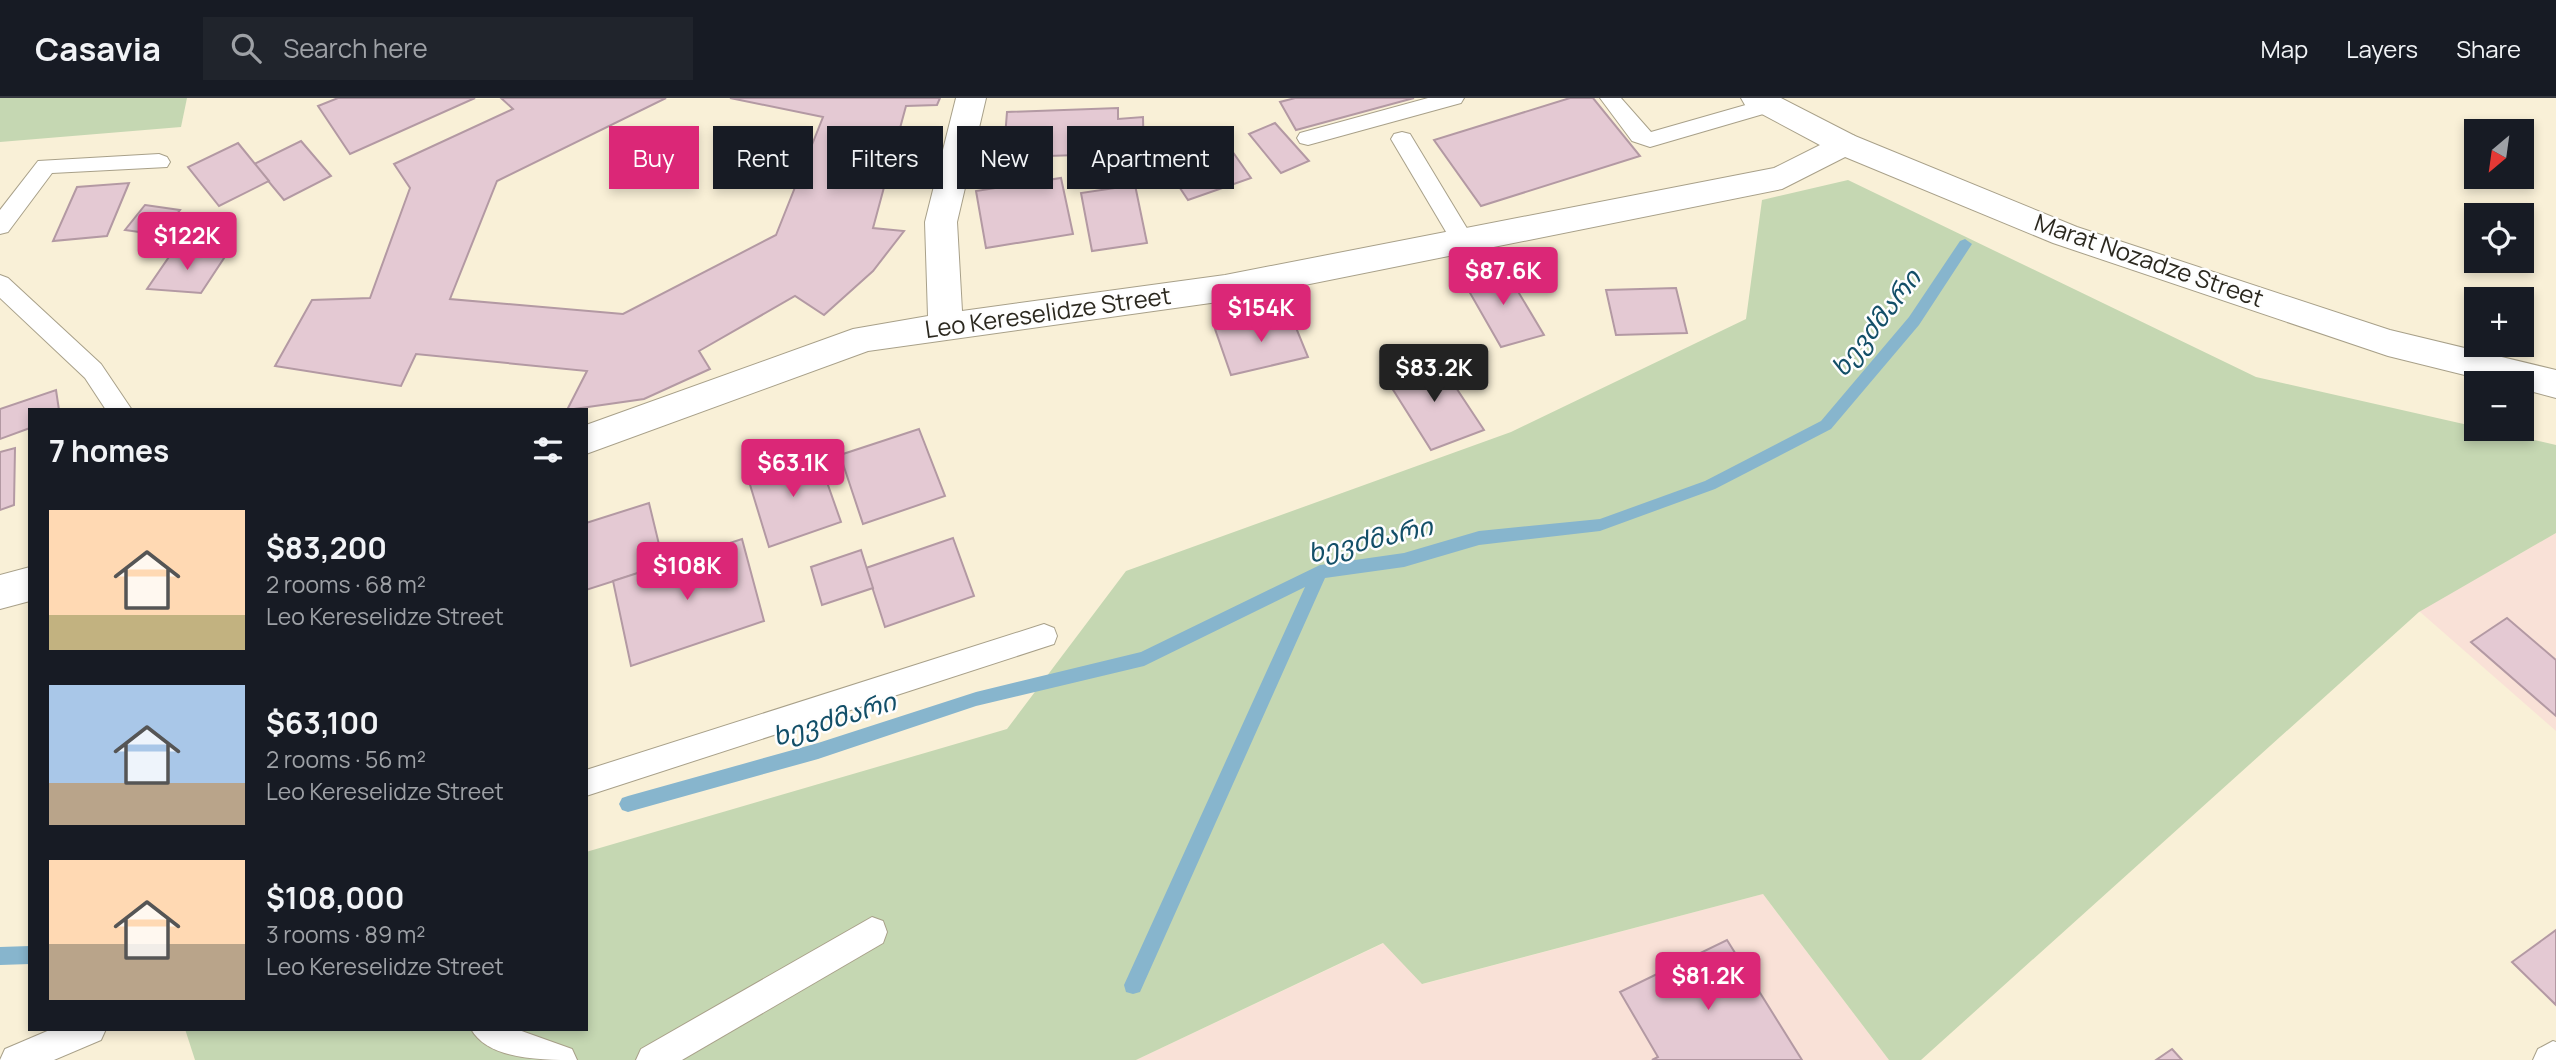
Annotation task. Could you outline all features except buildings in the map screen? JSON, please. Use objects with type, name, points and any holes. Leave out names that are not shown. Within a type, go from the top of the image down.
[{"type":"street","points":[[946,328],[941,222],[971,98]]},
{"type":"street","name":"Marat Nozadze Street","points":[[1763,102],[1844,144],[2078,240],[2388,343],[2556,384]]},
{"type":"street","name":"Leo Kereselidze Street","points":[[588,439],[865,338],[1225,288],[1782,178],[1844,144]]},
{"type":"street","points":[[0,592],[28,585]]},
{"type":"lane","points":[[1308,138],[1454,98]]},
{"type":"lane","points":[[1610,98],[1640,136],[1650,140],[1763,102]]},
{"type":"lane","points":[[1402,139],[1463,241]]},
{"type":"lane","points":[[0,226],[46,166],[159,162]]},
{"type":"lane","points":[[0,284],[93,371],[119,408]]},
{"type":"lane","points":[[588,782],[1044,636]]},
{"type":"lane","points":[[652,1060],[872,932]]},
{"type":"lane","points":[[16,1060],[85,1031]]},
{"type":"lane","points":[[490,1031],[513,1045],[561,1060]]},
{"type":"shaded area","points":[[2556,533],[2556,731],[2419,611]]},
{"type":"shaded area","points":[[1763,894],[1889,1060],[1136,1060],[1384,943],[1423,984]]},
{"type":"green space","points":[[0,98],[187,98],[181,127],[0,142]]},
{"type":"green space","points":[[1848,180],[2256,377],[2464,424],[2464,441],[2534,440],[2556,445],[2556,533],[2419,612],[1921,1060],[1889,1060],[1763,894],[1422,984],[1383,943],[1136,1060],[195,1060],[186,1031],[588,1031],[588,851],[1007,729],[1126,571],[1511,432],[1746,319],[1762,200]]},
{"type":"waterway","name":"ხევძმარი","points":[[1320,572],[1404,560],[1479,538],[1600,525],[1710,485],[1826,425],[1914,321],[1965,244]]},
{"type":"waterway","name":"ხევძმარი","points":[[628,804],[818,751],[976,699],[1144,659],[1320,572]]},
{"type":"waterway","points":[[1133,985],[1320,572]]},
{"type":"waterway","name":"ხევძმარი","points":[[0,956],[28,955]]}]
